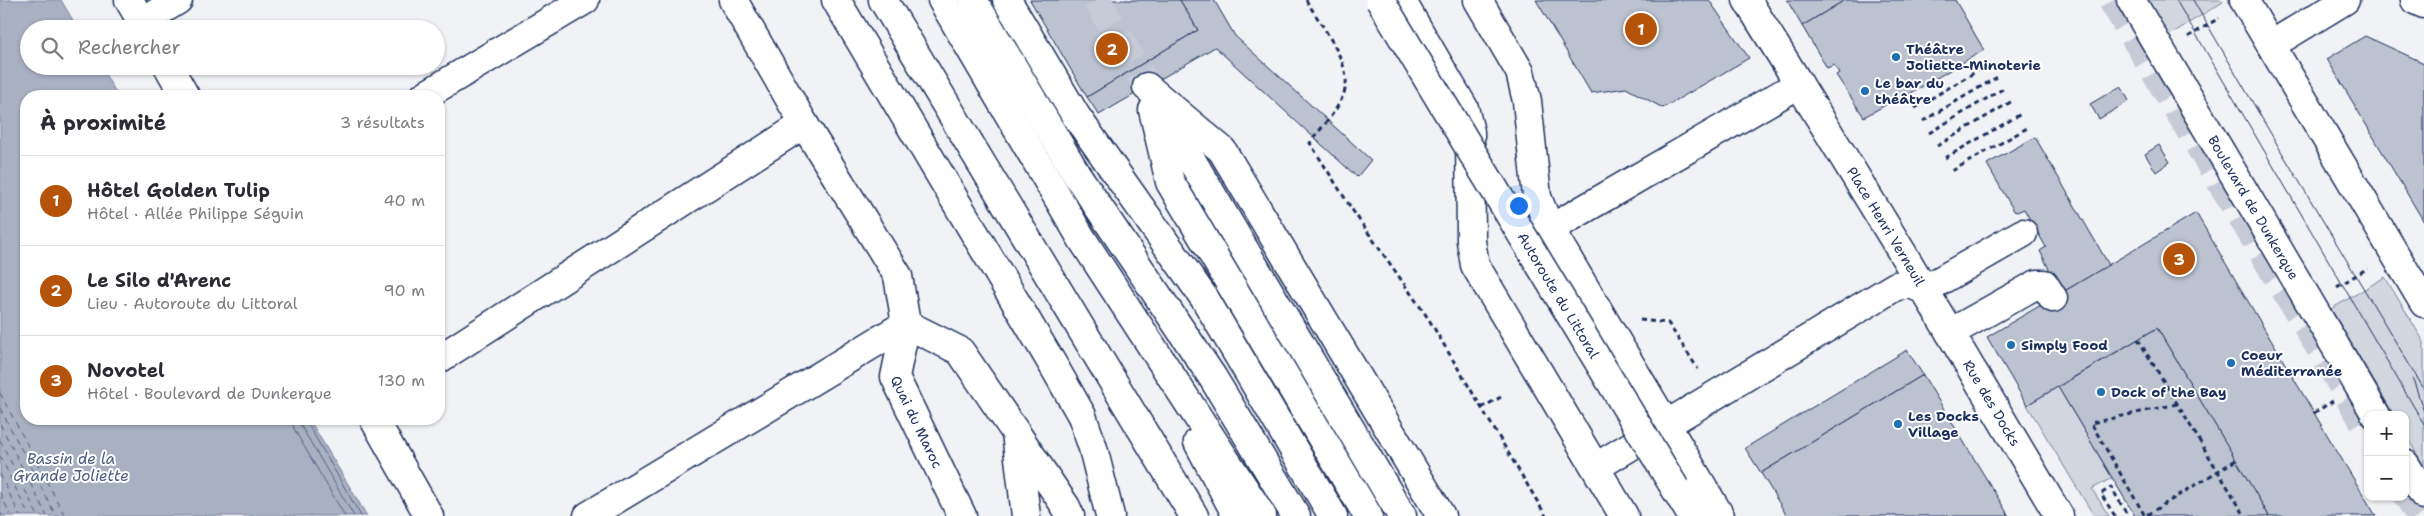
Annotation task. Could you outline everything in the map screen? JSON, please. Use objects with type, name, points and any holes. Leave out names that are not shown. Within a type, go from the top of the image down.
[{"type":"main road","points":[[139,17],[178,0]]},
{"type":"main road","points":[[434,90],[585,0]]},
{"type":"main road","points":[[733,0],[804,124],[898,276],[906,324]]},
{"type":"main road","points":[[836,0],[1082,416],[1093,448],[1110,516]]},
{"type":"main road","points":[[883,0],[1194,516]]},
{"type":"main road","points":[[942,0],[1082,238],[1262,516]]},
{"type":"main road","points":[[973,0],[1077,175],[1141,292],[1195,371],[1281,516]]},
{"type":"main road","points":[[1007,0],[1076,116],[1205,299],[1334,516]]},
{"type":"main road","name":"Autoroute du Littoral","points":[[1380,0],[1675,488]]},
{"type":"main road","points":[[1400,0],[1464,108],[1470,132],[1471,241],[1475,266],[1624,516]]},
{"type":"main road","points":[[1478,0],[1520,72],[1527,101],[1537,198],[1550,229],[1720,516]]},
{"type":"main road","name":"Place Henri Verneuil","points":[[1747,0],[1924,290]]},
{"type":"main road","name":"Boulevard de Dunkerque","points":[[2131,0],[2374,411]]},
{"type":"main road","points":[[2271,45],[2345,0]]},
{"type":"main road","points":[[2415,0],[2424,4]]},
{"type":"main road","points":[[2245,1],[2424,303]]},
{"type":"main road","points":[[173,75],[182,90]]},
{"type":"main road","points":[[1550,229],[1799,84]]},
{"type":"main road","points":[[1147,87],[1159,183],[1172,213],[1352,516]]},
{"type":"main road","points":[[1147,87],[1170,182],[1368,516]]},
{"type":"main road","points":[[1147,87],[1175,160],[1385,516]]},
{"type":"main road","points":[[1147,87],[1186,149],[1402,516]]},
{"type":"main road","points":[[1147,87],[1204,149],[1214,164],[1422,516]]},
{"type":"main road","points":[[1147,87],[1222,150],[1441,516]]},
{"type":"main road","points":[[445,355],[804,124]]},
{"type":"main road","points":[[1077,175],[1213,378],[1296,516]]},
{"type":"main road","points":[[1077,175],[1144,256],[1201,333],[1310,516]]},
{"type":"main road","points":[[1924,290],[2023,233]]},
{"type":"main road","name":"Place Henri Verneuil","points":[[1596,467],[1896,286],[1911,284],[1924,290]]},
{"type":"main road","points":[[1950,333],[2037,284],[2044,284],[2053,298]]},
{"type":"main road","name":"Rue des Docks","points":[[1924,290],[2059,516]]},
{"type":"main road","points":[[906,324],[960,350],[1066,506],[1070,516]]},
{"type":"main road","points":[[588,516],[906,324]]},
{"type":"main road","name":"Quai du Maroc","points":[[906,324],[895,377],[962,516]]},
{"type":"main road","points":[[1141,328],[1237,516]]},
{"type":"main road","points":[[1141,328],[1248,516]]},
{"type":"main road","points":[[377,425],[429,516]]},
{"type":"main road","points":[[1016,433],[1026,516]]},
{"type":"main road","points":[[2409,471],[2424,495]]},
{"type":"main road","points":[[1675,488],[1688,516]]},
{"type":"main road","points":[[1675,488],[1692,516]]},
{"type":"path","points":[[1306,0],[1341,60],[1346,83],[1340,101],[1310,143],[1353,211],[1428,318],[1546,516]]},
{"type":"path","points":[[2163,52],[2245,1]]},
{"type":"path","points":[[1915,108],[1992,62]]},
{"type":"path","points":[[1923,121],[1999,76]]},
{"type":"path","points":[[1929,132],[2006,87]]},
{"type":"path","points":[[1937,146],[2014,100]]},
{"type":"path","points":[[1945,158],[2022,114]]},
{"type":"path","points":[[1952,171],[2029,127]]},
{"type":"path","points":[[2310,302],[2394,252]]},
{"type":"path","points":[[1632,319],[1668,322],[1701,375]]},
{"type":"path","points":[[2138,339],[2244,516]]},
{"type":"path","points":[[1481,408],[1501,397]]},
{"type":"path","points":[[2177,404],[2091,423],[2145,516],[2236,460]]},
{"type":"path","points":[[2115,516],[2102,494],[2112,488],[2128,516]]},
{"type":"shaded area","points":[[2145,0],[2222,0],[2223,2],[2166,37]]},
{"type":"shaded area","points":[[2385,277],[2424,342],[2424,466],[2409,441],[2409,411],[2392,411],[2331,309]]},
{"type":"shaded area","points":[[2058,387],[2112,478],[2092,489],[2109,516],[2094,516],[2027,405]]},
{"type":"water","name":"Bassin de la Grande Joliette","points":[[0,0],[61,0],[73,20],[20,20],[20,75],[105,75],[114,90],[20,90],[20,425],[313,425],[367,516],[0,516]]},
{"type":"building","points":[[1030,0],[1180,0],[1198,30],[1087,97]]},
{"type":"building","points":[[1180,0],[1214,0],[1235,36],[1371,160],[1357,177],[1215,47],[1099,115],[1087,97],[1198,30]]},
{"type":"building","points":[[1536,0],[1709,0],[1749,58],[1663,108],[1626,88],[1591,93]]},
{"type":"building","points":[[1787,0],[1845,0],[1802,26]]},
{"type":"building","name":"Théâtre Joliette-Minoterie","points":[[1845,0],[1955,0],[1984,50],[1901,99],[1900,97],[1864,117],[1836,75],[1839,73],[1834,65],[1827,68],[1802,26]]},
{"type":"building","points":[[2365,36],[2424,63],[2424,222],[2327,59]]},
{"type":"building","points":[[2121,86],[2129,101],[2099,119],[2090,104]]},
{"type":"building","points":[[2035,137],[2109,265],[2061,293],[2040,251],[2046,247],[2024,209],[2017,212],[2014,211],[1987,164]]},
{"type":"building","points":[[2159,145],[2170,162],[2156,172],[2145,154]]},
{"type":"building","name":"Coeur Méditerranée","points":[[2196,213],[2364,496],[2364,501],[2367,501],[2376,516],[2269,516],[2157,328],[2027,405],[1987,337]]},
{"type":"building","points":[[2157,328],[2269,516],[2135,516],[2058,387]]},
{"type":"building","points":[[1907,350],[1923,375],[1761,473],[1745,448]]},
{"type":"building","name":"Les Docks Village","points":[[1923,375],[2009,516],[1787,516],[1761,473]]},
{"type":"ferry route","points":[[0,393],[65,516]]},
{"type":"ferry route","points":[[0,408],[56,516]]},
{"type":"ferry route","points":[[0,424],[47,516]]},
{"type":"ferry route","points":[[0,440],[38,516]]},
{"type":"ferry route","points":[[0,456],[29,516]]},
{"type":"ferry route","points":[[0,474],[20,516]]},
{"type":"ferry route","points":[[0,493],[11,516]]},
{"type":"ferry route","points":[[0,512],[2,516]]},
{"type":"tunnel","points":[[1097,0],[1147,87]]},
{"type":"tunnel","points":[[2112,0],[2364,422]]},
{"type":"tunnel","points":[[2409,498],[2420,516]]},
{"type":"tram line","points":[[2176,0],[2424,424]]},
{"type":"tram line","points":[[2193,0],[2424,389]]},
{"type":"tram line","points":[[2413,379],[2424,412]]},
{"type":"place","name":"Hôtel Golden Tulip","points":[[1641,29]]},
{"type":"place","name":"Le Silo d'Arenc","points":[[1112,49]]},
{"type":"place","name":"Théâtre Joliette-Minoterie","points":[[1896,57]]},
{"type":"place","name":"Le bar du théâtre","points":[[1865,91]]},
{"type":"place","name":"Novotel","points":[[2179,259]]},
{"type":"place","name":"Simply Food","points":[[2011,345]]},
{"type":"place","name":"Coeur Méditerranée","points":[[2231,363]]},
{"type":"place","name":"Dock of the Bay","points":[[2101,392]]},
{"type":"place","name":"Les Docks Village","points":[[1898,424]]}]
